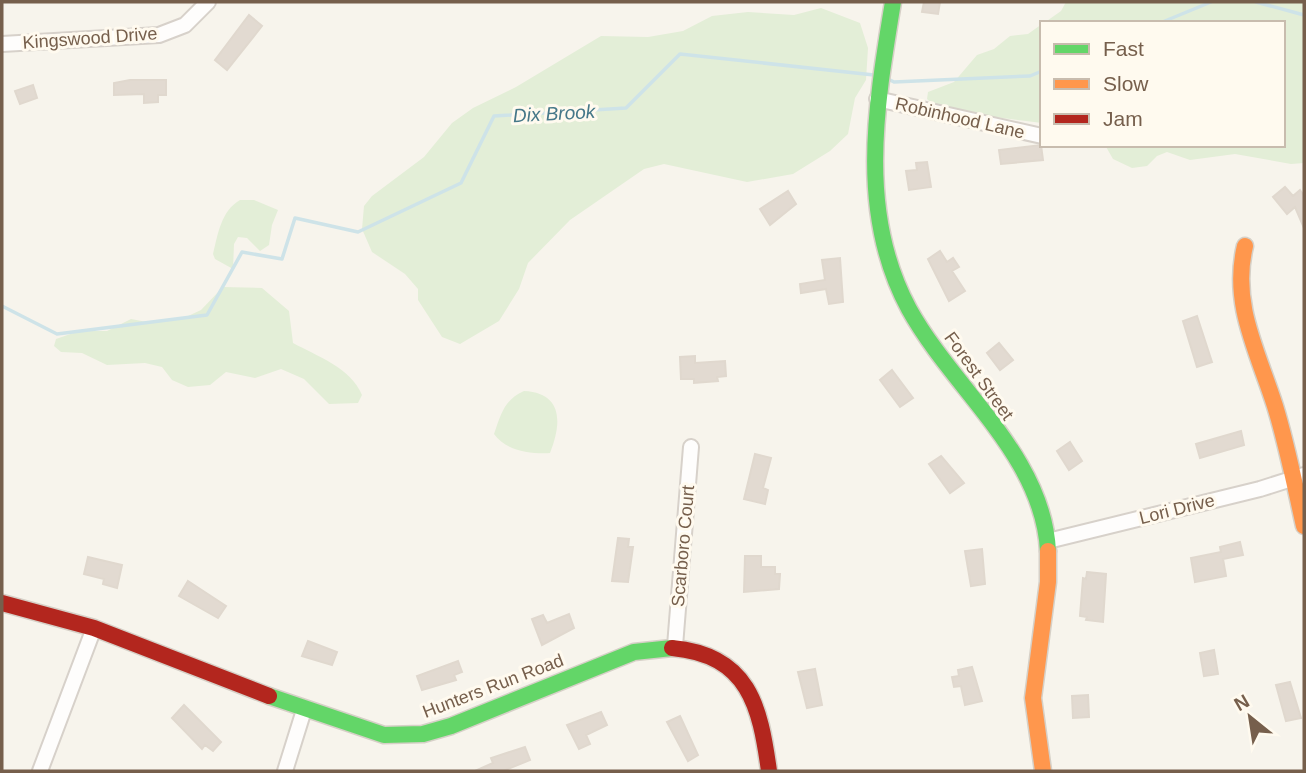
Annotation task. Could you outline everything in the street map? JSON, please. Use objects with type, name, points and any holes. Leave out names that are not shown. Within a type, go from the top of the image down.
[{"type":"street","name":"Kingswood Drive","points":[[2,44],[159,35],[185,25],[208,2]]},
{"type":"street","name":"Forest Street","points":[[893,2],[878,93],[873,186],[888,259],[904,299],[923,331],[1034,492],[1048,541],[1049,568],[1033,690],[1033,715],[1043,771]]},
{"type":"street","name":"Robinhood Lane","points":[[878,93],[1040,135]]},
{"type":"street","points":[[1245,246],[1239,268],[1240,298],[1299,477],[1304,526]]},
{"type":"street","name":"Scarboro Court","points":[[675,646],[691,447]]},
{"type":"street","name":"Lori Drive","points":[[1048,541],[1299,477]]},
{"type":"street","name":"Hunters Run Road","points":[[2,603],[94,628],[304,710],[384,735],[423,734],[464,722],[634,652],[675,646],[700,651],[721,662],[745,685],[760,714],[769,771]]},
{"type":"street","points":[[40,771],[94,628]]},
{"type":"street","points":[[285,771],[304,710]]},
{"type":"green space","points":[[1066,2],[1304,2],[1304,163],[1291,164],[1235,154],[1190,160],[1167,152],[1157,156],[1147,166],[1132,168],[1113,159],[1106,147],[1285,147],[1285,21],[1047,21],[1061,11]]},
{"type":"green space","points":[[821,8],[860,23],[868,48],[866,80],[855,98],[848,134],[830,151],[793,174],[747,182],[664,164],[644,169],[570,220],[528,263],[519,289],[499,321],[460,344],[442,337],[418,300],[418,289],[405,274],[372,252],[362,229],[364,206],[372,196],[424,157],[452,123],[473,108],[516,87],[601,36],[648,37],[683,31],[712,16],[748,12],[794,15]]},
{"type":"green space","points":[[1040,25],[1040,123],[939,110],[927,99],[928,92],[954,82],[977,55],[994,49],[1010,36],[1028,34]]},
{"type":"green space","points":[[240,200],[254,200],[278,210],[269,245],[260,251],[247,238],[238,237],[234,244],[233,269],[215,259],[213,254],[224,217]]},
{"type":"green space","points":[[223,287],[262,288],[289,311],[293,343],[350,377],[362,395],[358,403],[329,404],[304,379],[281,369],[255,378],[226,372],[210,385],[188,387],[172,380],[162,367],[145,363],[107,365],[82,353],[61,352],[54,346],[56,339],[79,331],[107,331],[131,319],[152,323],[186,317],[201,310]]},
{"type":"green space","points":[[524,391],[546,397],[553,404],[557,421],[550,453],[512,448],[494,434],[508,403]]},
{"type":"building","points":[[924,2],[940,2],[938,14],[922,12]]},
{"type":"building","points":[[249,15],[262,26],[227,70],[215,60]]},
{"type":"building","points":[[166,80],[166,95],[158,95],[158,102],[144,103],[144,94],[114,95],[114,83]]},
{"type":"building","points":[[33,85],[37,98],[20,104],[15,91]]},
{"type":"building","points":[[1040,145],[1043,160],[1001,164],[999,150]]},
{"type":"building","points":[[927,162],[931,187],[909,190],[906,171],[917,170],[916,163]]},
{"type":"building","points":[[1285,187],[1293,196],[1300,190],[1304,196],[1304,228],[1295,207],[1287,214],[1273,197]]},
{"type":"building","points":[[788,191],[796,204],[770,225],[760,209]]},
{"type":"building","points":[[940,251],[947,262],[953,258],[959,267],[952,271],[965,291],[949,301],[928,259]]},
{"type":"building","points":[[840,258],[843,302],[829,304],[826,289],[801,293],[800,284],[825,280],[822,260]]},
{"type":"building","points":[[1197,316],[1212,362],[1197,367],[1183,321]]},
{"type":"building","points":[[999,343],[1013,360],[1000,370],[987,353]]},
{"type":"building","points":[[695,356],[695,363],[725,361],[726,376],[717,377],[718,381],[694,383],[694,379],[681,379],[680,357]]},
{"type":"building","points":[[892,370],[913,398],[900,407],[880,380]]},
{"type":"building","points":[[1241,431],[1244,445],[1200,458],[1196,444]]},
{"type":"building","points":[[1070,442],[1082,461],[1069,470],[1057,451]]},
{"type":"building","points":[[755,454],[771,458],[763,488],[768,490],[765,504],[744,499]]},
{"type":"building","points":[[941,456],[964,483],[950,493],[929,464]]},
{"type":"building","points":[[618,538],[629,539],[628,547],[633,547],[628,582],[612,581]]},
{"type":"building","points":[[1240,542],[1243,555],[1223,559],[1226,576],[1195,582],[1191,558],[1221,552],[1220,547]]},
{"type":"building","points":[[982,549],[985,584],[971,586],[965,551]]},
{"type":"building","points":[[745,556],[761,556],[761,567],[775,567],[775,574],[780,574],[779,589],[744,592]]},
{"type":"building","points":[[88,557],[122,565],[117,588],[103,584],[104,579],[84,574]]},
{"type":"building","points":[[1087,572],[1106,574],[1103,622],[1086,620],[1087,617],[1080,616],[1083,578],[1086,579]]},
{"type":"building","points":[[188,581],[226,606],[218,618],[179,596]]},
{"type":"building","points":[[569,614],[574,628],[542,645],[532,619],[543,615],[547,623]]},
{"type":"building","points":[[308,641],[337,652],[332,665],[302,656]]},
{"type":"building","points":[[1214,650],[1218,674],[1204,676],[1200,653]]},
{"type":"building","points":[[458,661],[462,672],[454,675],[456,680],[422,690],[417,676]]},
{"type":"building","points":[[972,667],[982,701],[965,705],[961,686],[954,687],[952,677],[959,676],[958,670]]},
{"type":"building","points":[[815,669],[822,705],[807,708],[798,672]]},
{"type":"building","points":[[1290,682],[1301,718],[1286,721],[1276,685]]},
{"type":"building","points":[[1088,695],[1089,717],[1073,718],[1072,696]]},
{"type":"building","points":[[184,705],[221,742],[213,751],[205,745],[202,749],[172,718]]},
{"type":"building","points":[[601,712],[607,725],[586,735],[590,744],[579,749],[567,725]]},
{"type":"building","points":[[680,716],[698,755],[688,761],[667,722]]},
{"type":"building","points":[[525,747],[530,760],[503,771],[475,771],[493,763],[491,758]]},
{"type":"waterway","name":"Dix Brook","points":[[1165,21],[1211,2]]},
{"type":"waterway","name":"Dix Brook","points":[[1256,2],[1304,15]]},
{"type":"waterway","name":"Dix Brook","points":[[2,306],[57,334],[207,315],[242,252],[282,259],[295,218],[358,232],[461,183],[494,116],[626,108],[680,54],[874,75]]},
{"type":"waterway","name":"Dix Brook","points":[[888,79],[894,82],[1030,76],[1040,72]]},
{"type":"traffic: fast","points":[[893,2],[881,80],[875,158],[882,235],[893,272],[909,309],[927,338],[993,424],[1030,484],[1042,516],[1048,551]]},
{"type":"traffic: fast","points":[[269,696],[384,735],[423,734],[451,726],[634,652],[672,648]]},
{"type":"traffic: slow","points":[[1245,246],[1241,288],[1248,328],[1279,421],[1304,526]]},
{"type":"traffic: slow","points":[[1043,771],[1033,698],[1048,582],[1048,551]]},
{"type":"traffic: jam","points":[[2,603],[94,628],[269,696]]},
{"type":"traffic: jam","points":[[672,648],[698,653],[718,661],[734,673],[746,688],[761,725],[769,771]]}]
